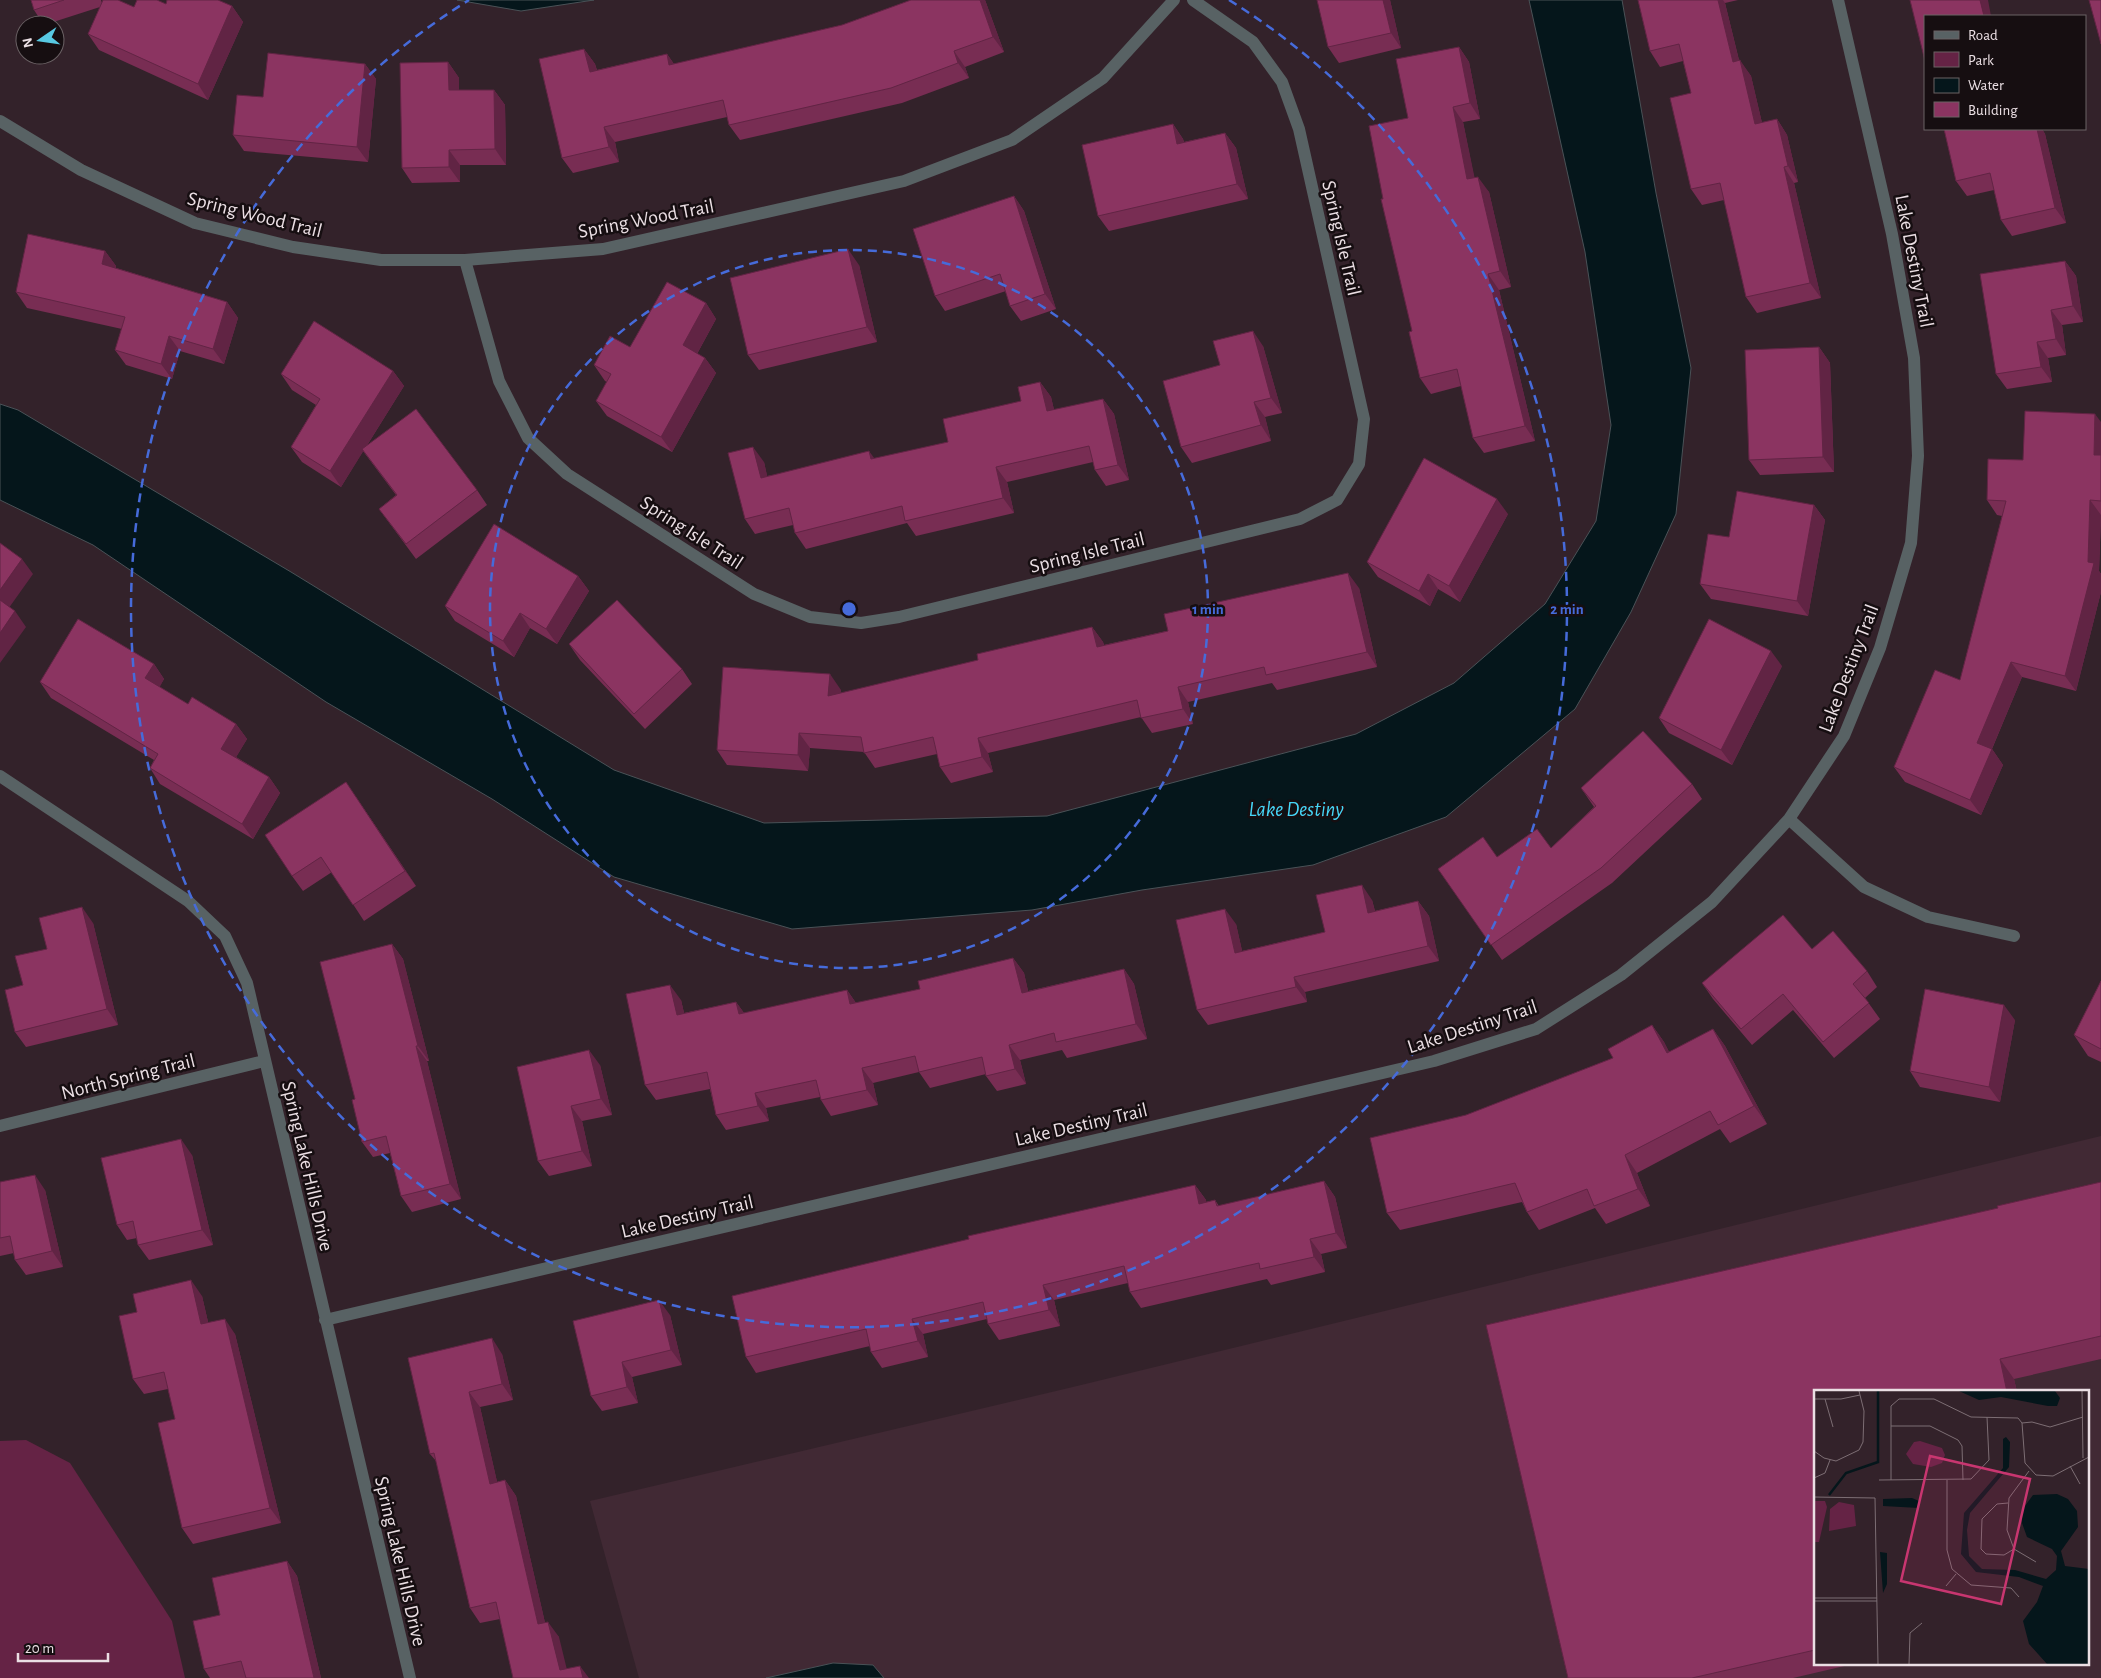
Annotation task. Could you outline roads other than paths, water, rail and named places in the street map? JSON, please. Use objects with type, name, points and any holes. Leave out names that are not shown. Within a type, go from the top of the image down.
[{"type":"street","name":"Spring Wood Trail","points":[[0,121],[81,170],[195,223],[293,247],[381,260],[465,260],[603,249],[904,181],[1012,140],[1103,78],[1174,0]]},
{"type":"street","name":"Spring Isle Trail","points":[[465,260],[499,381],[528,438],[567,474],[754,594],[810,617],[861,623],[899,617],[1300,519],[1336,500],[1359,464],[1364,419],[1299,129],[1282,82],[1253,42],[1192,0]]},
{"type":"street","name":"Lake Destiny Trail","points":[[325,1320],[1434,1061],[1536,1029],[1621,975],[1712,902],[1789,819],[1844,736],[1880,648],[1911,544],[1918,456],[1914,358],[1892,234],[1838,0]]},
{"type":"street","name":"Spring Lake Hills Drive","points":[[0,776],[188,901],[225,936],[247,983],[410,1678]]},
{"type":"street","points":[[1789,819],[1864,887],[1928,917],[2014,936]]},
{"type":"street","name":"North Spring Trail","points":[[0,1126],[264,1061]]},
{"type":"water","points":[[457,0],[594,0],[521,11]]},
{"type":"water","name":"Lake Destiny","points":[[1529,0],[1622,0],[1656,193],[1691,368],[1676,514],[1631,612],[1575,709],[1446,817],[1313,865],[1142,890],[1032,910],[792,929],[614,877],[492,799],[326,702],[93,545],[0,500],[0,404],[18,410],[291,572],[614,770],[764,823],[1047,816],[1356,734],[1454,683],[1545,604],[1596,521],[1611,425],[1585,252]]},
{"type":"water","points":[[833,1663],[873,1665],[884,1678],[766,1678]]}]
